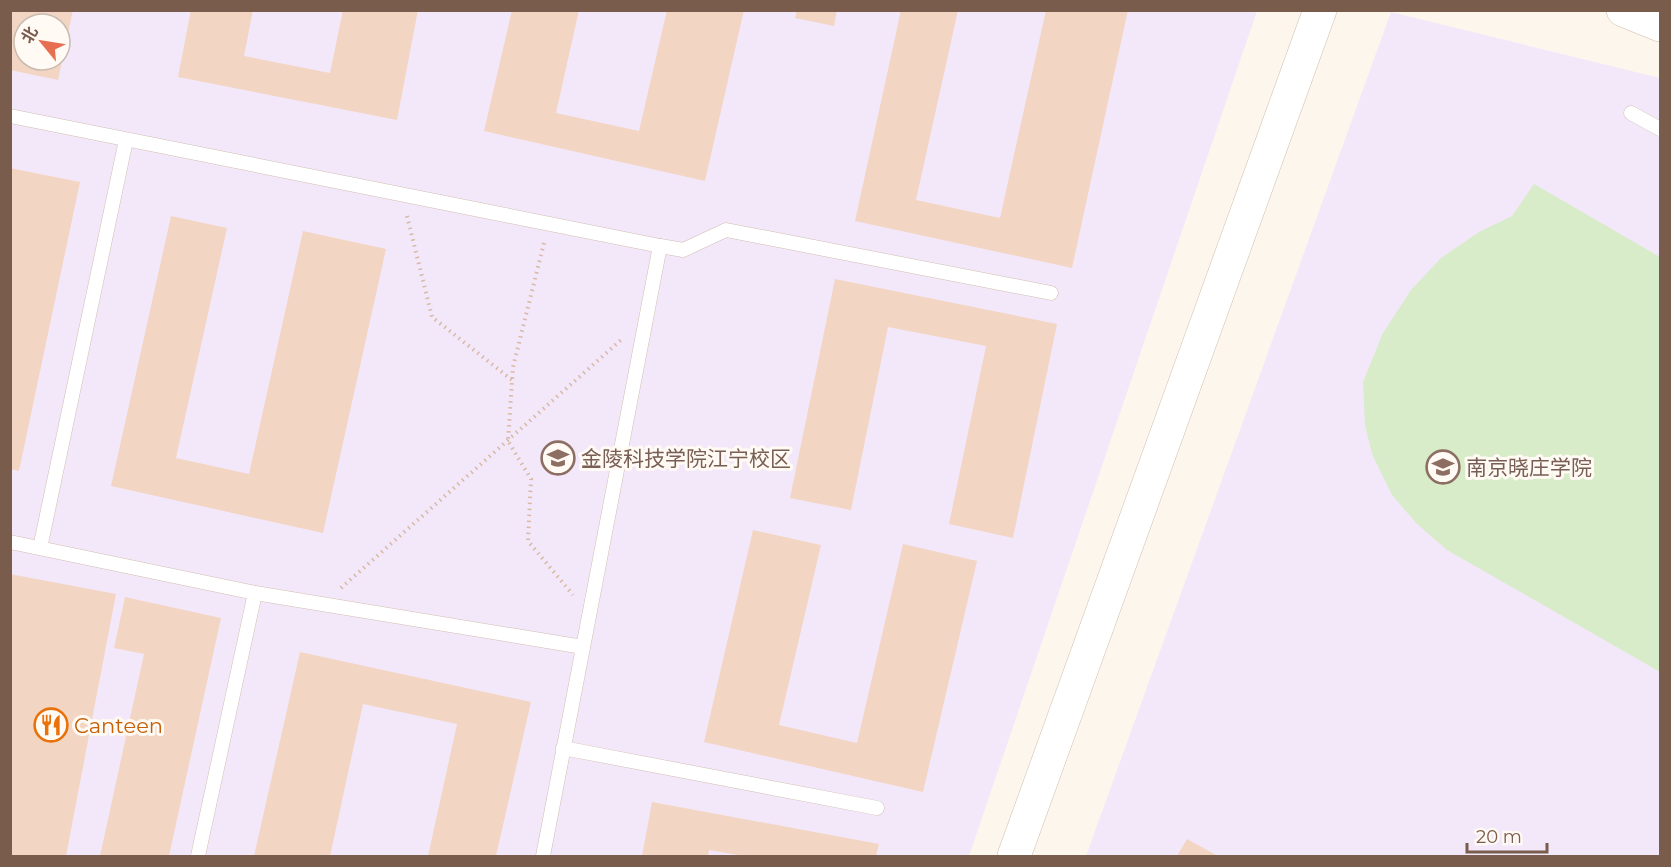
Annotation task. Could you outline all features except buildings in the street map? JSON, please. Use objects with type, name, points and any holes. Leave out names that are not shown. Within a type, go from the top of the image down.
[{"type":"street","points":[[1014,856],[1320,10]]},
{"type":"street","points":[[1623,10],[1660,25]]},
{"type":"lane","points":[[1632,113],[1660,129]]},
{"type":"lane","points":[[10,116],[683,250],[726,230],[1051,293]]},
{"type":"lane","points":[[40,548],[126,140]]},
{"type":"lane","points":[[543,856],[660,246]]},
{"type":"lane","points":[[10,542],[255,593],[583,647]]},
{"type":"lane","points":[[198,856],[255,593]]},
{"type":"lane","points":[[564,748],[877,808]]},
{"type":"path","points":[[402,194],[432,317],[512,380]]},
{"type":"path","points":[[549,224],[512,380],[507,441],[531,479],[528,541],[568,592],[591,608]]},
{"type":"path","points":[[323,605],[646,318]]},
{"type":"shaded area","name":"金陵科技学院江宁校区","points":[[10,11],[1257,11],[969,856],[11,856]]},
{"type":"shaded area","name":"南京晓庄学院","points":[[1391,12],[1660,78],[1660,856],[1086,856]]},
{"type":"green space","points":[[1534,184],[1660,257],[1660,672],[1447,550],[1416,523],[1392,495],[1372,454],[1365,425],[1363,382],[1383,333],[1411,290],[1441,258],[1479,232],[1512,216]]},
{"type":"place","name":"金陵科技学院江宁校区","points":[[558,458]]},
{"type":"place","name":"南京晓庄学院","points":[[1443,467]]},
{"type":"place","name":"Canteen","points":[[51,725]]}]
